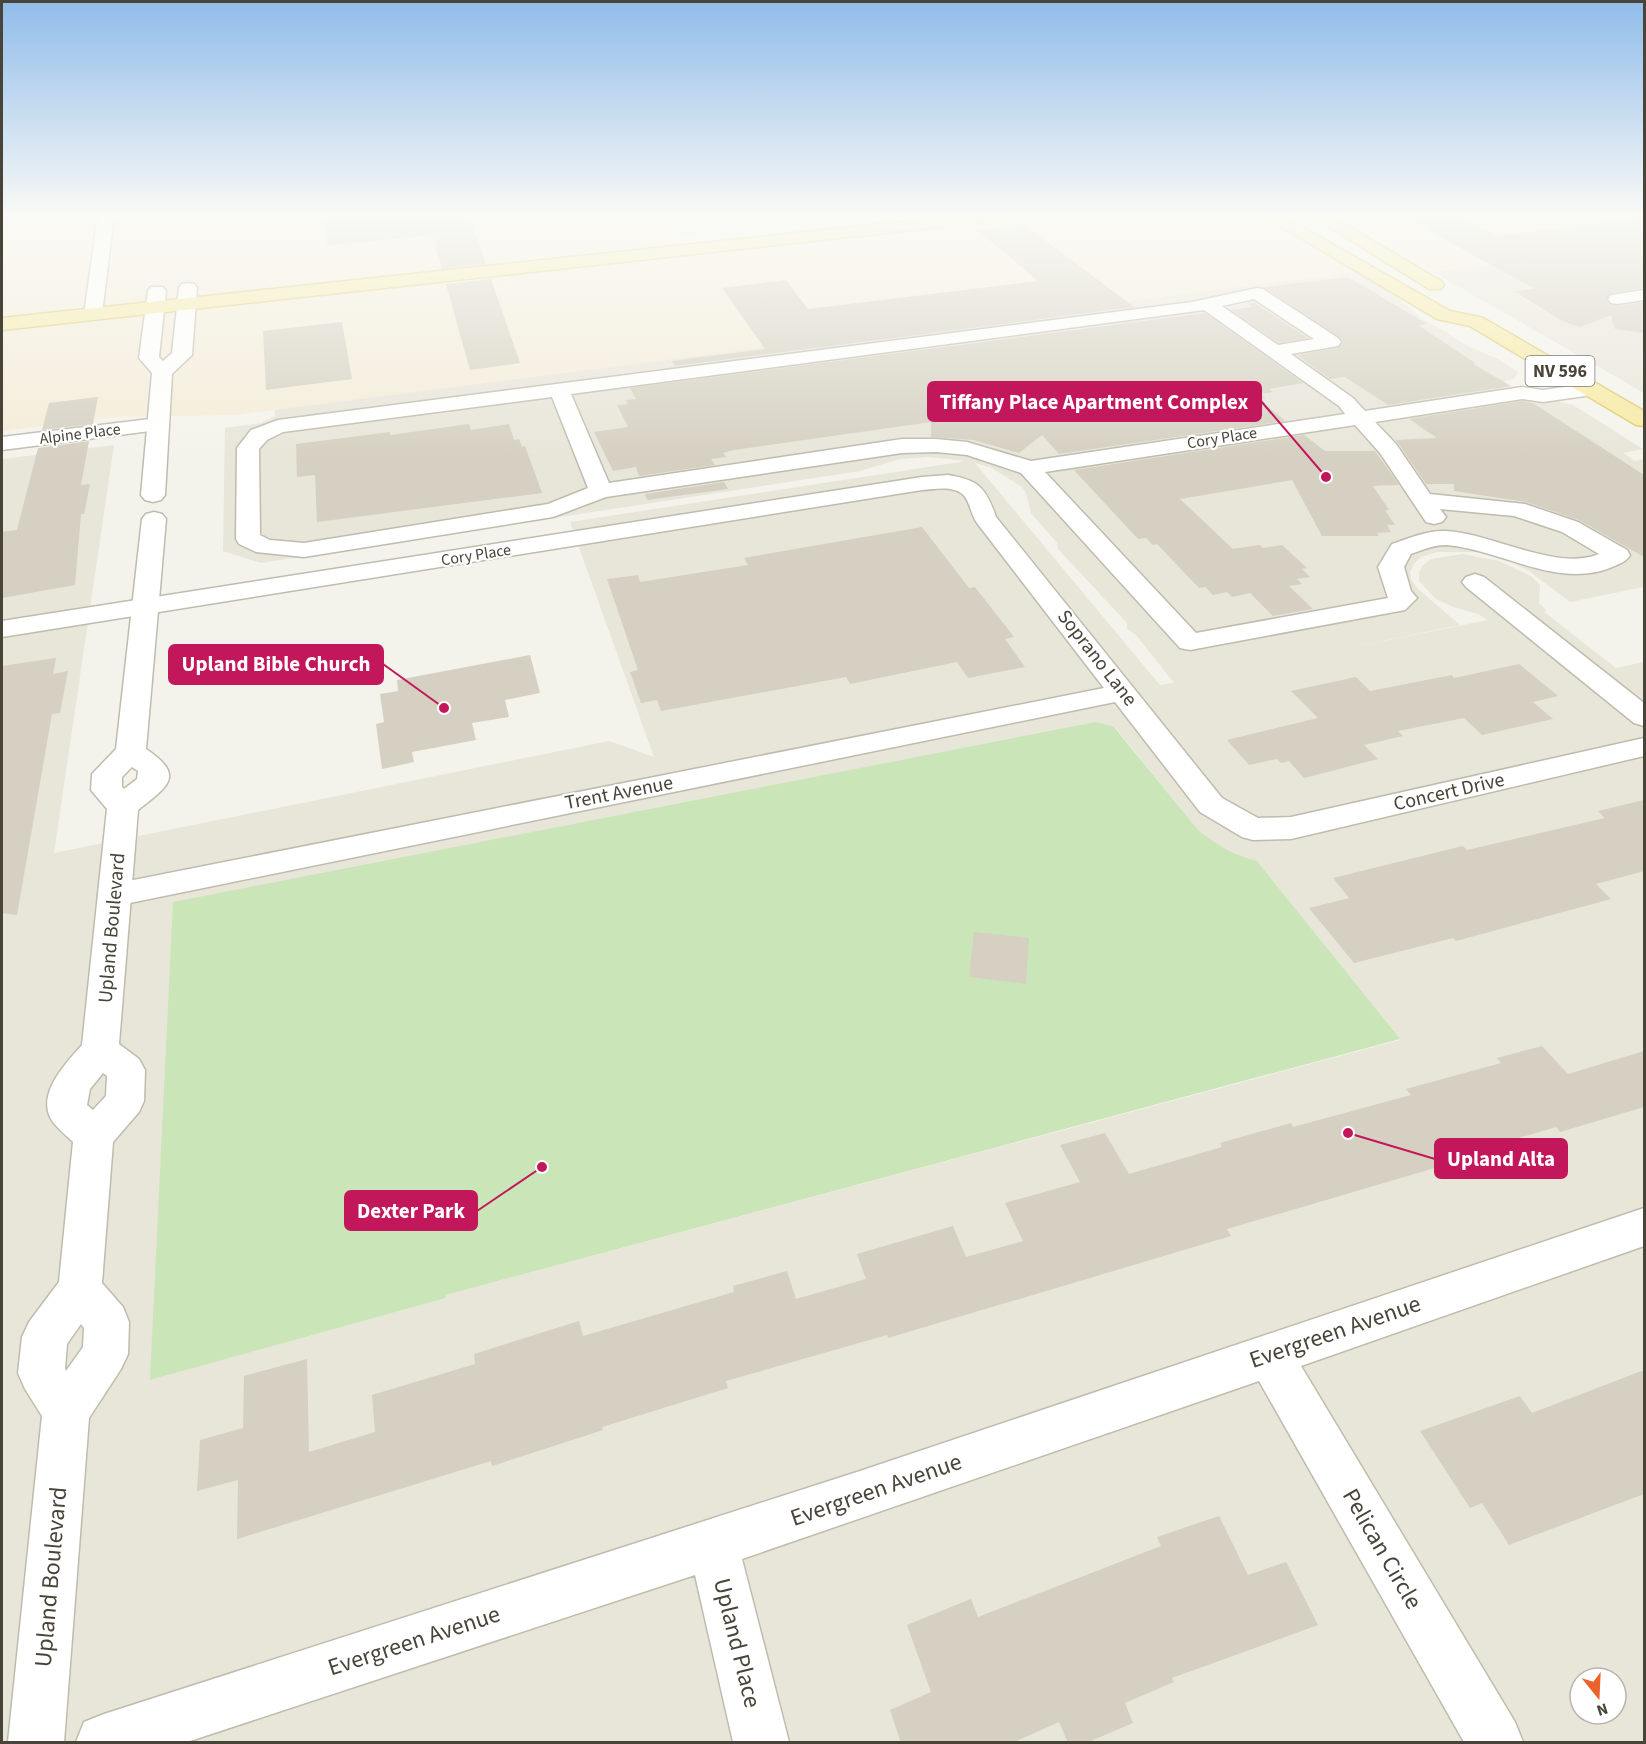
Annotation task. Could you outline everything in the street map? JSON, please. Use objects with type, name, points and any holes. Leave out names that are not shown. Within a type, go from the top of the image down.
[{"type":"main road","points":[[2,324],[95,306],[183,296]]},
{"type":"main road","name":"NV 596","points":[[1412,296],[1444,315],[1476,322],[1644,420]]},
{"type":"main road","name":"NV 596","points":[[1455,296],[1479,311],[1476,322]]},
{"type":"main road","points":[[2,308],[95,306]]},
{"type":"street","points":[[95,306],[96,296]]},
{"type":"street","points":[[162,372],[182,355],[187,296]]},
{"type":"street","points":[[1237,296],[1207,303],[278,426],[259,435],[248,448],[248,538],[265,547],[304,550],[553,510],[601,491],[923,444],[964,447],[997,454],[1029,468],[1190,642],[1396,604],[1404,598],[1400,594],[1391,567],[1401,549],[1428,539],[1445,537],[1504,549],[1551,565],[1604,564],[1618,555],[1570,527],[1517,509],[1424,500]]},
{"type":"street","points":[[1263,296],[1331,342],[1276,351]]},
{"type":"street","points":[[1617,298],[1632,296]]},
{"type":"street","name":"Upland Boulevard","points":[[36,1743],[66,1411],[105,1354],[107,1322],[80,1289],[94,1136],[67,1111],[71,1084],[100,1050],[123,806],[106,790],[107,774],[131,752],[153,507],[162,372],[149,358],[157,299]]},
{"type":"street","points":[[1207,303],[1346,402],[1388,449],[1424,500],[1445,537]]},
{"type":"street","name":"Cory Place","points":[[1029,468],[1522,393],[1543,396],[1585,385]]},
{"type":"street","points":[[559,389],[601,491]]},
{"type":"street","name":"Alpine Place","points":[[2,444],[158,424]]},
{"type":"street","name":"Cory Place","points":[[2,629],[889,490],[918,483],[950,482]]},
{"type":"street","name":"Soprano Lane","points":[[950,482],[961,484],[975,493],[985,518],[1212,805],[1253,829]]},
{"type":"street","points":[[1475,582],[1644,717]]},
{"type":"street","name":"Trent Avenue","points":[[115,894],[1124,692]]},
{"type":"street","name":"Concert Drive","points":[[1253,829],[1291,828],[1644,747]]},
{"type":"street","name":"Evergreen Avenue","points":[[104,1743],[882,1488],[1644,1227]]},
{"type":"street","points":[[66,1411],[41,1373],[45,1337],[80,1289]]},
{"type":"street","name":"Pelican Circle","points":[[1269,1355],[1496,1743]]},
{"type":"street","name":"Upland Place","points":[[713,1544],[761,1743]]},
{"type":"shaded area","points":[[2,296],[1165,296],[235,415],[114,417],[2,431]]},
{"type":"shaded area","points":[[1163,296],[1396,296],[1419,316],[1468,346],[1498,359],[1518,372],[1514,379],[1503,382],[1535,401],[1549,399],[1573,405],[1643,449],[1623,453],[1635,461],[1644,459],[1644,587],[1570,602],[1529,571],[1508,560],[1477,552],[1437,552],[1421,557],[1414,564],[1410,572],[1411,579],[1418,589],[1460,625],[1319,654],[1488,620],[1478,614],[1453,607],[1436,599],[1419,581],[1422,566],[1431,559],[1463,554],[1499,561],[1531,576],[1540,585],[1539,603],[1547,611],[1544,612],[1616,668],[1644,662],[1644,1742],[2,1742],[2,459],[114,445],[54,853],[609,741],[654,757],[570,522],[967,461],[928,457],[900,459],[860,471],[261,563],[223,551],[225,428],[261,423],[275,416],[274,409]],"holes":[[[975,463],[992,468],[1022,487],[1026,493],[1031,513],[1057,543],[1058,549],[1127,623],[1127,629],[1136,635],[1174,683],[1160,685]],[[1115,727],[1199,831],[1212,842],[1257,861],[1400,1040],[446,1295],[446,1298],[150,1380]]]},
{"type":"shaded area","points":[[1476,296],[1644,296],[1644,393]]},
{"type":"green space","points":[[1096,722],[1114,727],[1199,831],[1226,849],[1257,861],[1400,1039],[446,1295],[446,1298],[150,1380],[173,902]]},
{"type":"building","points":[[449,296],[497,296],[520,363],[470,370]]},
{"type":"building","points":[[728,296],[798,296],[808,309],[912,296],[1120,296],[1134,307],[675,366],[672,361],[765,349]]},
{"type":"building","points":[[1278,296],[1381,296],[1427,324],[1418,325],[1475,363],[1473,364],[1511,386],[1388,405],[1345,377],[1330,379],[1297,355],[1338,348],[1343,341]]},
{"type":"building","points":[[1523,296],[1608,296],[1606,299],[1609,304],[1617,306],[1644,302],[1644,333],[1615,329],[1611,315],[1580,327],[1562,321]]},
{"type":"building","points":[[1248,303],[1255,303],[1308,338],[1279,343],[1231,310],[1252,307]]},
{"type":"building","points":[[1205,313],[1303,383],[1269,389],[1273,392],[1260,394],[1266,398],[1258,399],[1286,421],[1059,454],[1042,435],[1019,453],[973,440],[931,437],[931,422],[734,450],[723,453],[726,457],[711,459],[715,465],[639,476],[636,467],[613,471],[594,432],[628,427],[617,405],[628,404],[626,400],[636,399],[630,388]]},
{"type":"building","points":[[342,322],[352,379],[266,390],[263,331]]},
{"type":"building","points":[[98,397],[93,424],[42,430],[49,403]]},
{"type":"building","points":[[1522,401],[1533,403],[1644,475],[1644,557],[1579,520],[1526,502],[1454,491],[1454,484],[1426,484],[1396,440],[1437,438],[1409,419]]},
{"type":"building","points":[[469,424],[471,430],[509,424],[514,440],[519,439],[522,447],[525,446],[542,493],[317,522],[315,475],[297,477],[296,444],[390,432],[390,435]]},
{"type":"building","points":[[1304,435],[1325,451],[1375,451],[1399,485],[1373,486],[1389,510],[1385,510],[1395,525],[1387,525],[1391,532],[1377,533],[1379,536],[1322,536],[1292,480],[1180,499],[1233,549],[1259,545],[1263,548],[1282,545],[1307,568],[1302,569],[1310,577],[1297,579],[1302,584],[1289,586],[1313,609],[1273,616],[1250,593],[1232,597],[1227,592],[1213,595],[1205,587],[1199,588],[1157,544],[1153,545],[1146,538],[1138,539],[1074,470]]},
{"type":"building","points":[[89,441],[81,485],[90,484],[84,514],[81,514],[75,585],[2,598],[2,532],[17,530],[38,448]]},
{"type":"building","points":[[724,482],[728,489],[647,500],[645,494]]},
{"type":"building","points":[[922,527],[969,588],[975,587],[1014,637],[1005,639],[1025,667],[968,678],[957,662],[850,684],[846,677],[661,711],[657,700],[641,703],[630,672],[638,670],[607,579],[638,575],[640,582],[748,565],[744,558]]},
{"type":"building","points":[[530,655],[540,693],[505,700],[509,717],[472,723],[476,740],[412,752],[414,762],[382,769],[376,724],[384,722],[380,694],[398,691],[397,680]]},
{"type":"building","points":[[56,658],[53,674],[68,671],[60,713],[52,714],[17,915],[2,913],[2,666]]},
{"type":"building","points":[[1519,664],[1558,696],[1533,702],[1553,719],[1482,735],[1464,718],[1398,731],[1403,736],[1364,745],[1378,759],[1304,778],[1289,761],[1281,763],[1277,759],[1249,765],[1227,740],[1318,718],[1291,691],[1356,677],[1370,691],[1452,675],[1454,678]]},
{"type":"building","points":[[1644,800],[1644,871],[1596,884],[1611,899],[1456,941],[1453,938],[1354,963],[1309,908],[1349,898],[1333,878],[1463,846],[1467,850],[1605,818],[1598,811]]},
{"type":"building","points":[[974,932],[1029,938],[1026,984],[969,977]]},
{"type":"building","points":[[1542,1046],[1568,1074],[1644,1051],[1644,1107],[1560,1132],[1556,1127],[1441,1161],[1445,1165],[1227,1229],[1231,1236],[888,1338],[887,1335],[726,1381],[728,1388],[602,1427],[603,1430],[492,1466],[491,1461],[237,1539],[238,1480],[197,1491],[200,1440],[243,1428],[244,1376],[307,1359],[309,1452],[375,1432],[372,1395],[475,1364],[474,1354],[579,1321],[583,1336],[734,1292],[733,1286],[787,1271],[796,1299],[866,1279],[857,1254],[953,1226],[966,1257],[1023,1241],[1005,1203],[1080,1182],[1060,1145],[1105,1133],[1129,1174],[1222,1147],[1220,1143],[1291,1123],[1293,1127],[1411,1095],[1406,1089],[1501,1063],[1497,1058]]},
{"type":"building","points":[[1644,1370],[1644,1494],[1509,1545],[1482,1503],[1470,1508],[1420,1431],[1520,1396],[1532,1413]]},
{"type":"building","points":[[1219,1516],[1248,1575],[1286,1562],[1318,1625],[1172,1678],[1174,1682],[1125,1703],[1133,1723],[1086,1743],[1068,1743],[1059,1722],[1012,1743],[901,1743],[890,1710],[931,1692],[907,1625],[971,1599],[978,1617],[1161,1546],[1157,1537]]},
{"type":"place","name":"Tiffany Place Apartment Complex","points":[[1326,477]]},
{"type":"place","name":"Upland Bible Church","points":[[444,708]]},
{"type":"place","name":"Upland Alta","points":[[1348,1133]]},
{"type":"place","name":"Dexter Park","points":[[542,1167]]}]
